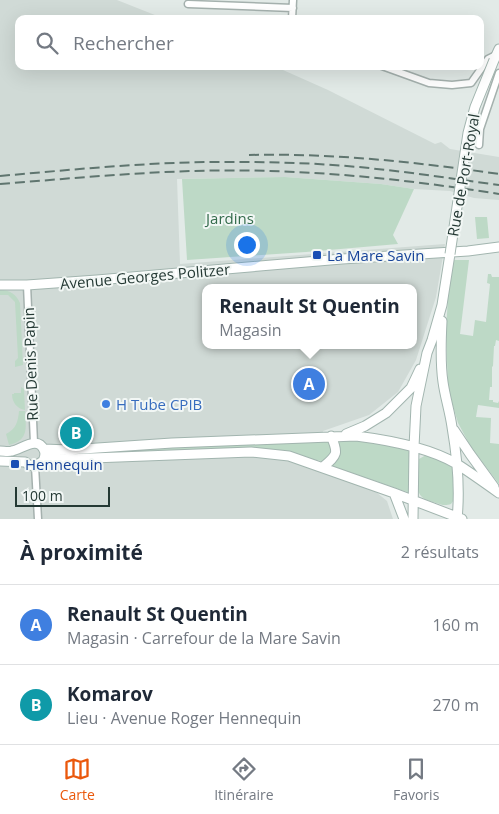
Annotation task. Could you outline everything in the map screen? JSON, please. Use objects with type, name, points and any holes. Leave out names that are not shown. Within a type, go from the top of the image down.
[{"type":"street","points":[[292,15],[293,0]]},
{"type":"street","points":[[188,4],[292,8]]},
{"type":"street","points":[[484,65],[488,59],[497,55]]},
{"type":"street","name":"Rue de Port-Royal","points":[[413,519],[416,406],[427,353],[442,305],[468,132],[475,107],[497,55]]},
{"type":"street","points":[[393,70],[429,83],[452,85],[471,83],[480,70]]},
{"type":"street","points":[[479,146],[480,129],[499,73]]},
{"type":"street","name":"Avenue Georges Politzer","points":[[0,285],[97,280],[499,247]]},
{"type":"street","name":"Rue Denis Papin","points":[[27,285],[30,444]]},
{"type":"street","name":"Rue de Port-Royal","points":[[442,305],[442,381],[452,428],[459,519]]},
{"type":"street","points":[[335,436],[365,426],[386,413],[411,388],[427,353]]},
{"type":"street","points":[[452,428],[498,492]]},
{"type":"street","points":[[323,467],[334,458],[336,452],[335,436]]},
{"type":"street","points":[[45,454],[68,450],[166,444],[356,436],[385,440],[432,453],[456,464],[498,492]]},
{"type":"street","points":[[25,462],[22,454],[24,448],[30,444]]},
{"type":"street","points":[[0,452],[13,451],[30,444],[38,444],[45,454],[66,459],[251,452],[289,456],[394,493],[459,519]]},
{"type":"street","points":[[0,460],[25,462],[35,466],[40,464],[45,454]]},
{"type":"street","points":[[35,466],[38,519]]},
{"type":"street","points":[[394,493],[404,519]]},
{"type":"shaded area","points":[[0,0],[117,0],[155,15],[15,15],[15,70],[283,70],[328,90],[435,144],[441,142],[450,149],[499,157],[499,200],[474,198],[450,191],[285,177],[177,179],[180,264],[445,244],[436,297],[416,360],[398,392],[369,415],[323,431],[316,469],[376,492],[387,501],[393,519],[0,519]]},
{"type":"green space","name":"Jardins","points":[[285,177],[381,184],[414,189],[393,235],[398,244],[187,260],[182,179]]},
{"type":"green space","points":[[475,217],[487,217],[489,238],[477,239]]},
{"type":"green space","points":[[454,260],[469,260],[460,334],[473,336],[475,320],[486,322],[490,284],[487,283],[488,274],[491,274],[492,277],[499,277],[499,341],[496,340],[494,346],[492,387],[490,387],[489,400],[498,403],[499,401],[499,408],[478,405],[476,417],[491,418],[490,443],[499,444],[499,484],[471,447],[458,423],[448,389],[446,330],[448,298]]},
{"type":"green space","points":[[0,290],[12,293],[20,303],[23,365],[15,367],[15,361],[18,358],[15,302],[8,295],[0,295]]},
{"type":"green space","points":[[21,387],[24,389],[25,410],[17,407],[12,397],[14,393],[21,393]]},
{"type":"green space","points":[[19,411],[25,411],[25,432],[20,440],[9,445],[6,434],[16,425]]},
{"type":"green space","points":[[325,439],[330,442],[333,453],[327,461],[286,453],[53,457],[52,454]]},
{"type":"green space","points":[[336,439],[365,440],[410,449],[410,493],[332,466]]},
{"type":"green space","points":[[426,455],[452,467],[454,473],[454,500],[451,504],[444,505],[428,500],[419,493],[417,478],[419,459]]},
{"type":"railway","points":[[249,155],[312,155],[374,159],[499,174]]},
{"type":"railway","points":[[0,176],[149,164],[276,162],[368,168],[499,185]]},
{"type":"railway","points":[[0,184],[100,176],[235,170],[327,174],[384,179],[499,194]]},
{"type":"place","name":"La Mare Savin","points":[[317,255]]},
{"type":"place","name":"Renault St Quentin","points":[[309,384]]},
{"type":"place","name":"H Tube CPIB","points":[[106,404]]},
{"type":"place","name":"Komarov","points":[[76,433]]},
{"type":"place","name":"Hennequin","points":[[15,464]]}]
